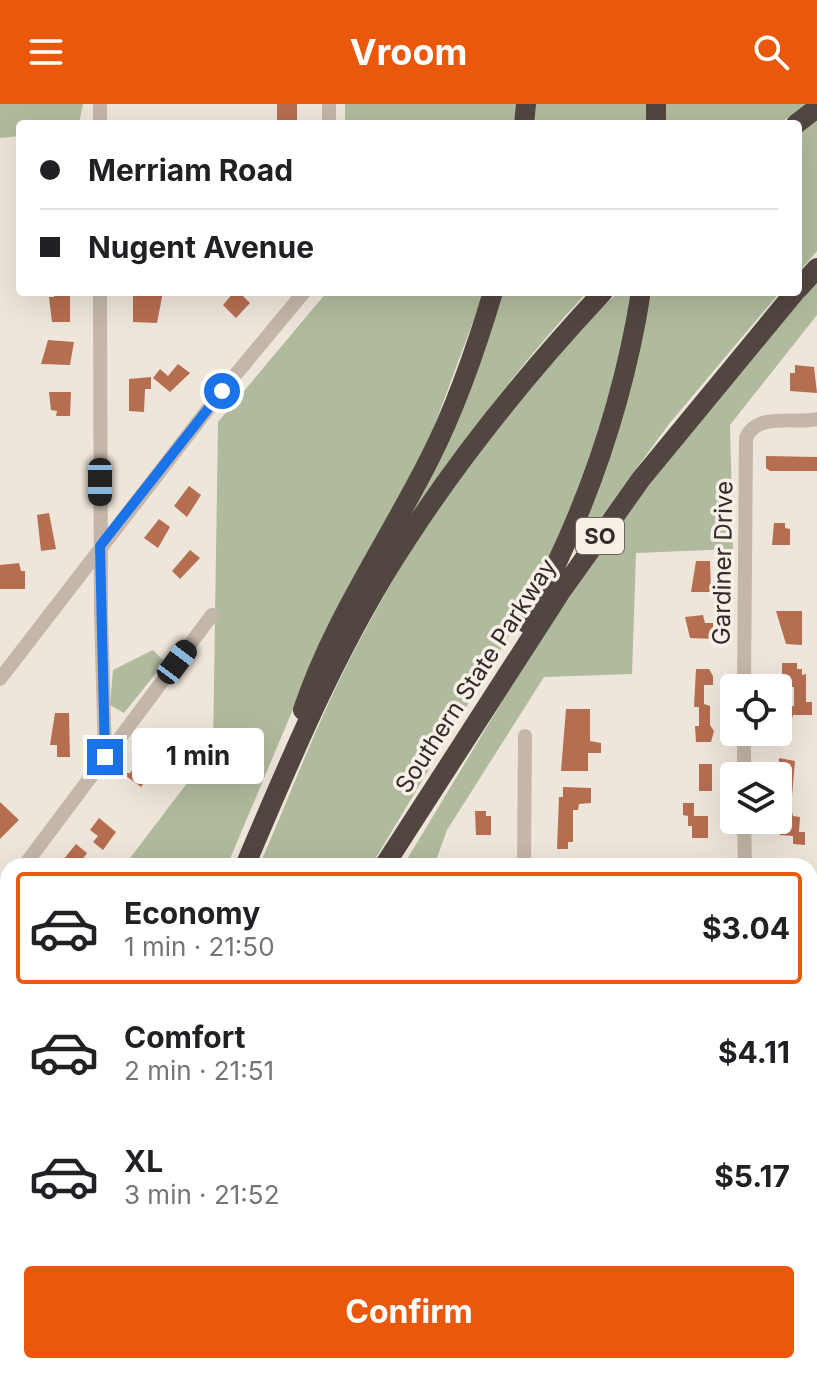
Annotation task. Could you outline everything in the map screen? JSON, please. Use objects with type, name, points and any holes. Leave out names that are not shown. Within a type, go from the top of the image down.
[{"type":"highway","name":"Southern State Parkway","points":[[802,284],[817,268]]},
{"type":"highway","points":[[275,796],[313,682],[430,459],[455,404],[492,296]]},
{"type":"highway","points":[[248,858],[353,634],[407,539],[506,403],[600,296]]},
{"type":"highway","points":[[427,797],[556,570],[586,500],[630,360],[640,296]]},
{"type":"highway","name":"Southern State Parkway","points":[[389,858],[560,593],[641,479],[792,296]]},
{"type":"street","points":[[100,296],[100,546],[105,757]]},
{"type":"street","points":[[0,679],[100,546],[301,296]]},
{"type":"street","name":"Gardiner Drive","points":[[744,674],[746,438],[750,430],[760,423],[817,419]]},
{"type":"street","points":[[30,858],[212,615]]},
{"type":"street","points":[[524,858],[525,736]]},
{"type":"street","points":[[744,834],[745,858]]},
{"type":"green space","points":[[0,104],[83,104],[80,120],[16,120],[16,136],[0,138]]},
{"type":"green space","points":[[345,104],[516,104],[514,120],[345,120]]},
{"type":"green space","points":[[530,104],[647,104],[648,120],[529,120]]},
{"type":"green space","points":[[661,104],[806,104],[784,120],[661,120]]},
{"type":"green space","points":[[817,118],[817,251],[802,268],[802,129]]},
{"type":"green space","points":[[817,280],[817,315],[730,425],[733,549],[636,553],[632,674],[544,677],[447,830],[437,858],[408,858],[530,655],[637,499]]},
{"type":"green space","points":[[324,296],[483,296],[425,451],[337,615],[230,858],[130,858],[213,749],[218,422]]},
{"type":"green space","points":[[496,296],[583,296],[488,410],[399,535]]},
{"type":"green space","points":[[615,296],[634,296],[591,469],[540,584],[376,858],[262,858],[339,681],[394,578],[426,525],[498,422],[577,331]]},
{"type":"green space","points":[[651,296],[777,296],[669,424],[576,551],[623,410]]},
{"type":"green space","points":[[153,650],[165,662],[124,713],[110,705],[113,670]]},
{"type":"building","points":[[277,104],[297,104],[297,120],[277,120]]},
{"type":"building","points":[[70,296],[70,322],[52,322],[49,297]]},
{"type":"building","points":[[133,296],[162,296],[157,323],[133,322]]},
{"type":"building","points":[[231,296],[243,296],[250,303],[236,318],[223,305]]},
{"type":"building","points":[[48,340],[74,342],[70,365],[41,364]]},
{"type":"building","points":[[178,364],[190,373],[170,392],[153,378],[160,369],[168,376]]},
{"type":"building","points":[[795,365],[814,367],[817,393],[790,391],[790,373],[795,373]]},
{"type":"building","points":[[151,377],[151,389],[145,389],[144,412],[129,411],[129,379]]},
{"type":"building","points":[[49,392],[71,392],[70,416],[56,416],[57,411],[51,410]]},
{"type":"building","points":[[766,456],[817,457],[817,471],[770,471],[766,468]]},
{"type":"building","points":[[189,486],[201,495],[187,517],[174,506]]},
{"type":"building","points":[[49,513],[56,549],[41,551],[37,515]]},
{"type":"building","points":[[159,519],[170,527],[158,548],[144,538]]},
{"type":"building","points":[[774,523],[785,523],[785,528],[790,529],[790,545],[772,545]]},
{"type":"building","points":[[190,550],[200,558],[180,579],[172,571]]},
{"type":"building","points":[[696,561],[710,561],[711,592],[691,592]]},
{"type":"building","points":[[19,563],[21,571],[25,571],[25,589],[0,589],[0,565]]},
{"type":"building","points":[[776,611],[802,611],[802,645],[786,644]]},
{"type":"building","points":[[703,615],[705,623],[713,623],[713,639],[690,638],[685,617]]},
{"type":"building","points":[[782,663],[797,663],[797,669],[802,669],[802,675],[806,674],[806,702],[812,702],[812,715],[793,715],[792,718],[792,674],[782,674]]},
{"type":"building","points":[[696,669],[709,669],[713,676],[713,685],[704,685],[704,704],[710,706],[710,725],[714,731],[711,742],[696,742],[699,707],[694,707]]},
{"type":"building","points":[[566,709],[590,709],[590,741],[601,743],[601,753],[588,753],[588,771],[561,771]]},
{"type":"building","points":[[55,713],[69,713],[70,757],[57,757],[57,745],[50,745]]},
{"type":"building","points":[[779,758],[795,761],[792,796],[792,762],[779,762]]},
{"type":"building","points":[[139,761],[153,771],[141,787],[122,773],[130,773]]},
{"type":"building","points":[[699,764],[712,764],[712,791],[699,791]]},
{"type":"building","points":[[563,787],[591,788],[591,803],[579,804],[578,810],[573,810],[573,842],[568,842],[568,849],[557,849],[559,797],[563,797]]},
{"type":"building","points":[[0,802],[19,820],[0,839]]},
{"type":"building","points":[[683,803],[694,803],[694,816],[708,816],[708,838],[692,838],[692,826],[688,826],[688,816],[683,815]]},
{"type":"building","points":[[475,811],[486,811],[486,816],[491,816],[491,835],[476,835]]},
{"type":"building","points":[[792,812],[793,816],[800,817],[799,832],[805,832],[805,845],[793,844],[793,836],[780,835],[792,834]]},
{"type":"building","points":[[99,818],[116,832],[103,850],[93,842],[98,836],[90,830]]},
{"type":"building","points":[[76,844],[87,853],[83,858],[65,858]]},
{"type":"route","points":[[105,757],[100,546],[222,391]]}]
